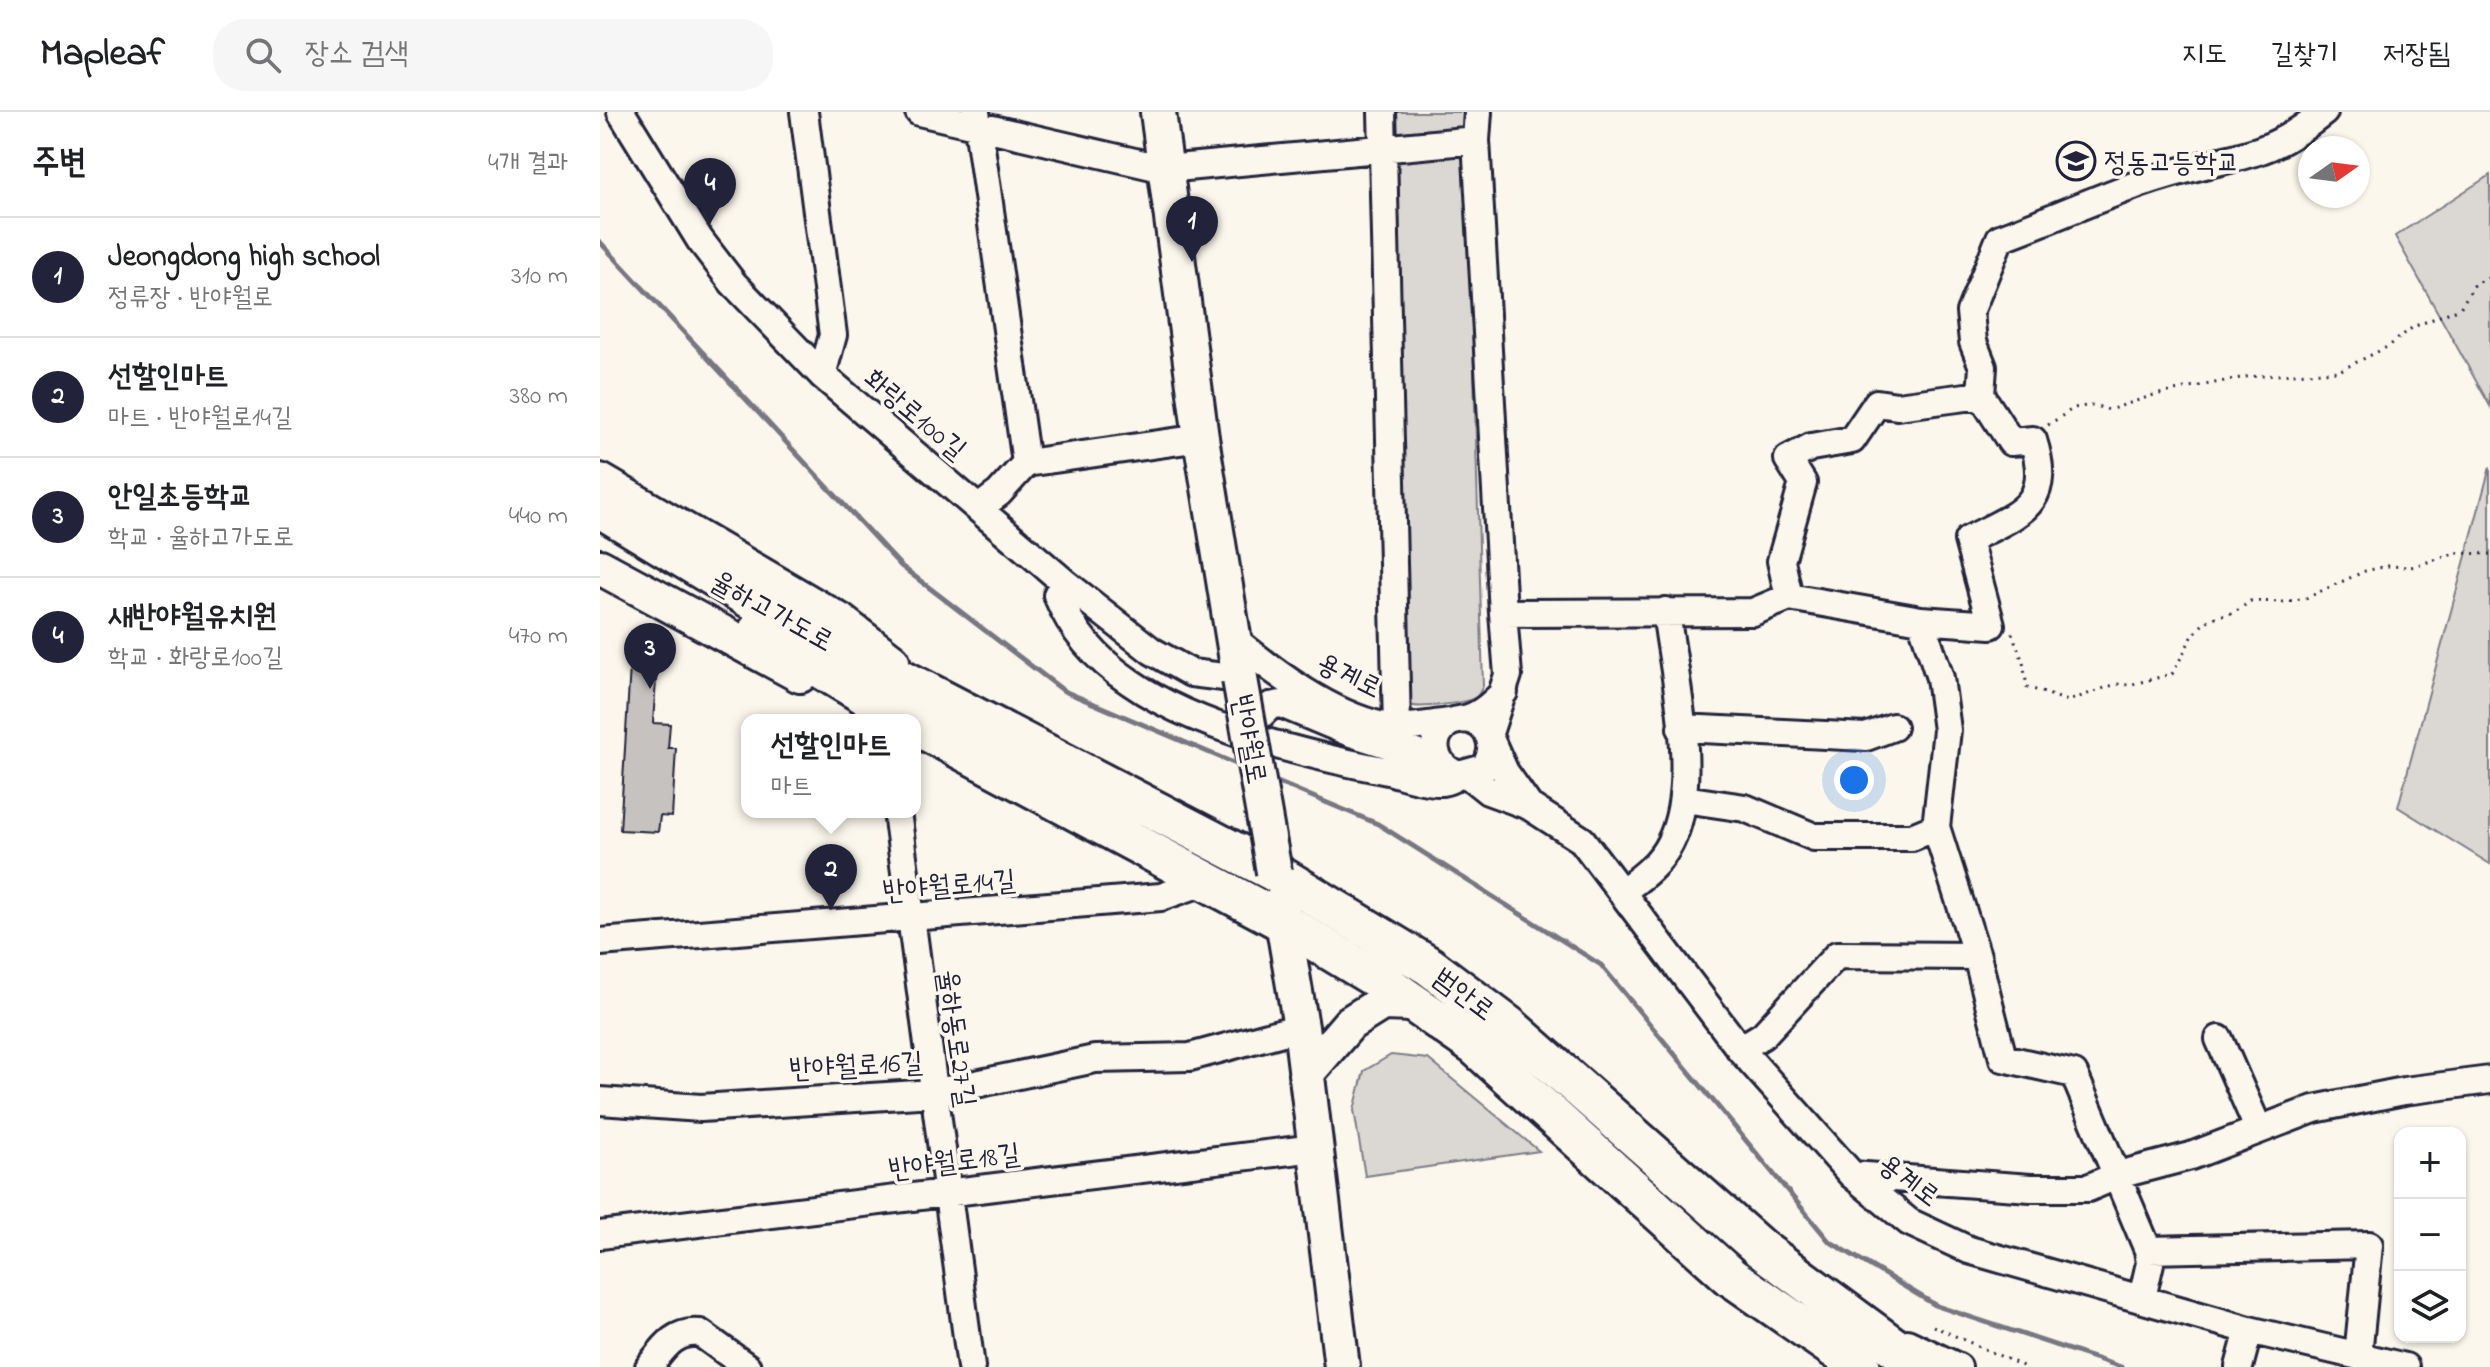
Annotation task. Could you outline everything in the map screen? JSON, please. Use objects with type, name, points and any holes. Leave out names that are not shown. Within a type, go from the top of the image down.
[{"type":"highway","name":"율하고가도로","points":[[600,508],[767,609],[912,714]]},
{"type":"highway","name":"율하고가도로","points":[[600,539],[908,714]]},
{"type":"highway","name":"범안로","points":[[924,723],[1274,872],[1429,966],[1509,1026],[1761,1249],[1921,1367]]},
{"type":"highway","name":"범안로","points":[[924,723],[1204,882],[1283,922],[1414,1004],[1475,1046],[1731,1277],[1861,1367]]},
{"type":"main road","name":"반야월로","points":[[1158,112],[1201,438],[1301,1027],[1342,1367]]},
{"type":"main road","points":[[600,481],[840,621],[917,714]]},
{"type":"main road","points":[[600,567],[878,714]]},
{"type":"main road","points":[[1306,1074],[1350,1023],[1382,1003],[1414,1004]]},
{"type":"street","name":"화랑로100길","points":[[621,112],[652,165],[725,273],[822,375],[1064,582],[1174,665],[1191,673],[1240,679]]},
{"type":"street","points":[[804,112],[833,335],[822,375]]},
{"type":"street","points":[[919,112],[977,120],[1165,169],[1383,146],[1476,140]]},
{"type":"street","points":[[1382,112],[1397,727]]},
{"type":"street","points":[[1455,770],[1435,751],[1439,734],[1475,729],[1505,691],[1476,140],[1478,112]]},
{"type":"street","points":[[1503,613],[1753,612],[1789,597],[1921,620],[1991,625],[1968,540],[2012,517],[2041,485],[2041,467],[2033,440],[2011,442],[1981,395],[1983,367],[1973,342],[1970,312],[2000,238],[2184,170],[2259,153],[2295,135],[2324,112]]},
{"type":"street","points":[[977,120],[1026,463]]},
{"type":"street","points":[[1789,597],[1781,561],[1803,483],[1788,459],[1811,447],[1852,440],[1877,403],[1897,406],[1981,395]]},
{"type":"street","points":[[979,508],[999,493],[1026,463],[1201,438]]},
{"type":"street","points":[[1064,582],[1057,595],[1065,616],[1082,640],[1107,666],[1134,685],[1211,722],[1332,760],[1439,782],[1455,770],[1484,768],[1492,752],[1475,729]]},
{"type":"street","points":[[1623,891],[1660,860],[1678,825],[1684,799],[1681,728],[1666,611]]},
{"type":"street","points":[[1921,620],[1940,678],[1947,730],[1936,827],[1977,956],[2003,1058],[2074,1074],[2148,1250],[2150,1263],[2142,1298]]},
{"type":"street","name":"용계로","points":[[1234,639],[1261,662],[1359,718],[1397,727],[1475,729],[1529,806]]},
{"type":"street","name":"용계로","points":[[1249,726],[1270,706],[1281,704],[1348,732],[1455,770],[1488,791],[1529,806],[1582,840],[1740,1049],[1852,1175],[1900,1215],[1940,1238],[2249,1330],[2405,1367]]},
{"type":"street","points":[[1681,728],[1866,737],[1893,727]]},
{"type":"street","points":[[1684,799],[1745,808],[1814,837],[1912,837],[1936,827]]},
{"type":"street","name":"율하동로27길","points":[[898,818],[971,1367]]},
{"type":"street","name":"반야월로14길","points":[[600,942],[910,920],[1161,897],[1204,882]]},
{"type":"street","points":[[1740,1049],[1763,1035],[1837,955],[1977,956]]},
{"type":"street","name":"반야월로16길","points":[[600,1101],[701,1108],[933,1093],[1095,1059],[1190,1057],[1301,1027]]},
{"type":"street","points":[[2219,1039],[2258,1128]]},
{"type":"street","points":[[1852,1175],[2031,1188],[2088,1188],[2118,1175],[2191,1156],[2314,1109],[2404,1091],[2490,1080]]},
{"type":"street","name":"반야월로18길","points":[[600,1235],[1315,1148]]},
{"type":"street","points":[[2148,1250],[2369,1245],[2358,1356]]},
{"type":"street","points":[[1867,1328],[1958,1367]]},
{"type":"street","points":[[2239,1367],[2249,1330]]},
{"type":"street","points":[[649,1367],[679,1334],[700,1333],[747,1367]]},
{"type":"path","points":[[2033,440],[2038,433],[2074,408],[2093,405],[2109,410],[2154,395],[2245,377],[2339,371],[2389,346],[2413,327],[2460,308],[2475,284],[2490,277]]},
{"type":"path","points":[[1991,625],[1996,621],[2008,627],[2021,653],[2027,687],[2068,701],[2116,684],[2129,685],[2172,674],[2195,632],[2210,619],[2234,615],[2250,601],[2283,602],[2306,598],[2365,571],[2388,566],[2411,567],[2457,553],[2490,554]]},
{"type":"path","points":[[1933,1326],[2025,1367]]},
{"type":"shaded area","points":[[1397,112],[1467,112],[1483,686],[1471,699],[1432,706],[1409,705]]},
{"type":"shaded area","points":[[2490,175],[2490,406],[2395,236]]},
{"type":"shaded area","points":[[2490,467],[2490,864],[2398,807]]},
{"type":"shaded area","points":[[1391,1055],[1428,1059],[1539,1151],[1365,1176],[1354,1110],[1364,1071]]},
{"type":"building","points":[[631,650],[658,652],[653,723],[670,724],[668,748],[676,748],[672,817],[660,816],[658,832],[620,830]]},
{"type":"waterway","points":[[600,242],[901,566],[1064,691],[1243,767]]},
{"type":"waterway","points":[[1270,779],[1378,824],[1601,965],[1829,1241],[1937,1306],[2121,1367]]},
{"type":"place","name":"정동고등학교","points":[[2076,161]]},
{"type":"place","name":"새반야월유치원","points":[[710,224]]},
{"type":"place","name":"Jeongdong high school","points":[[1192,262]]},
{"type":"place","name":"안일초등학교","points":[[650,689]]},
{"type":"place","name":"선할인마트","points":[[831,910]]}]
